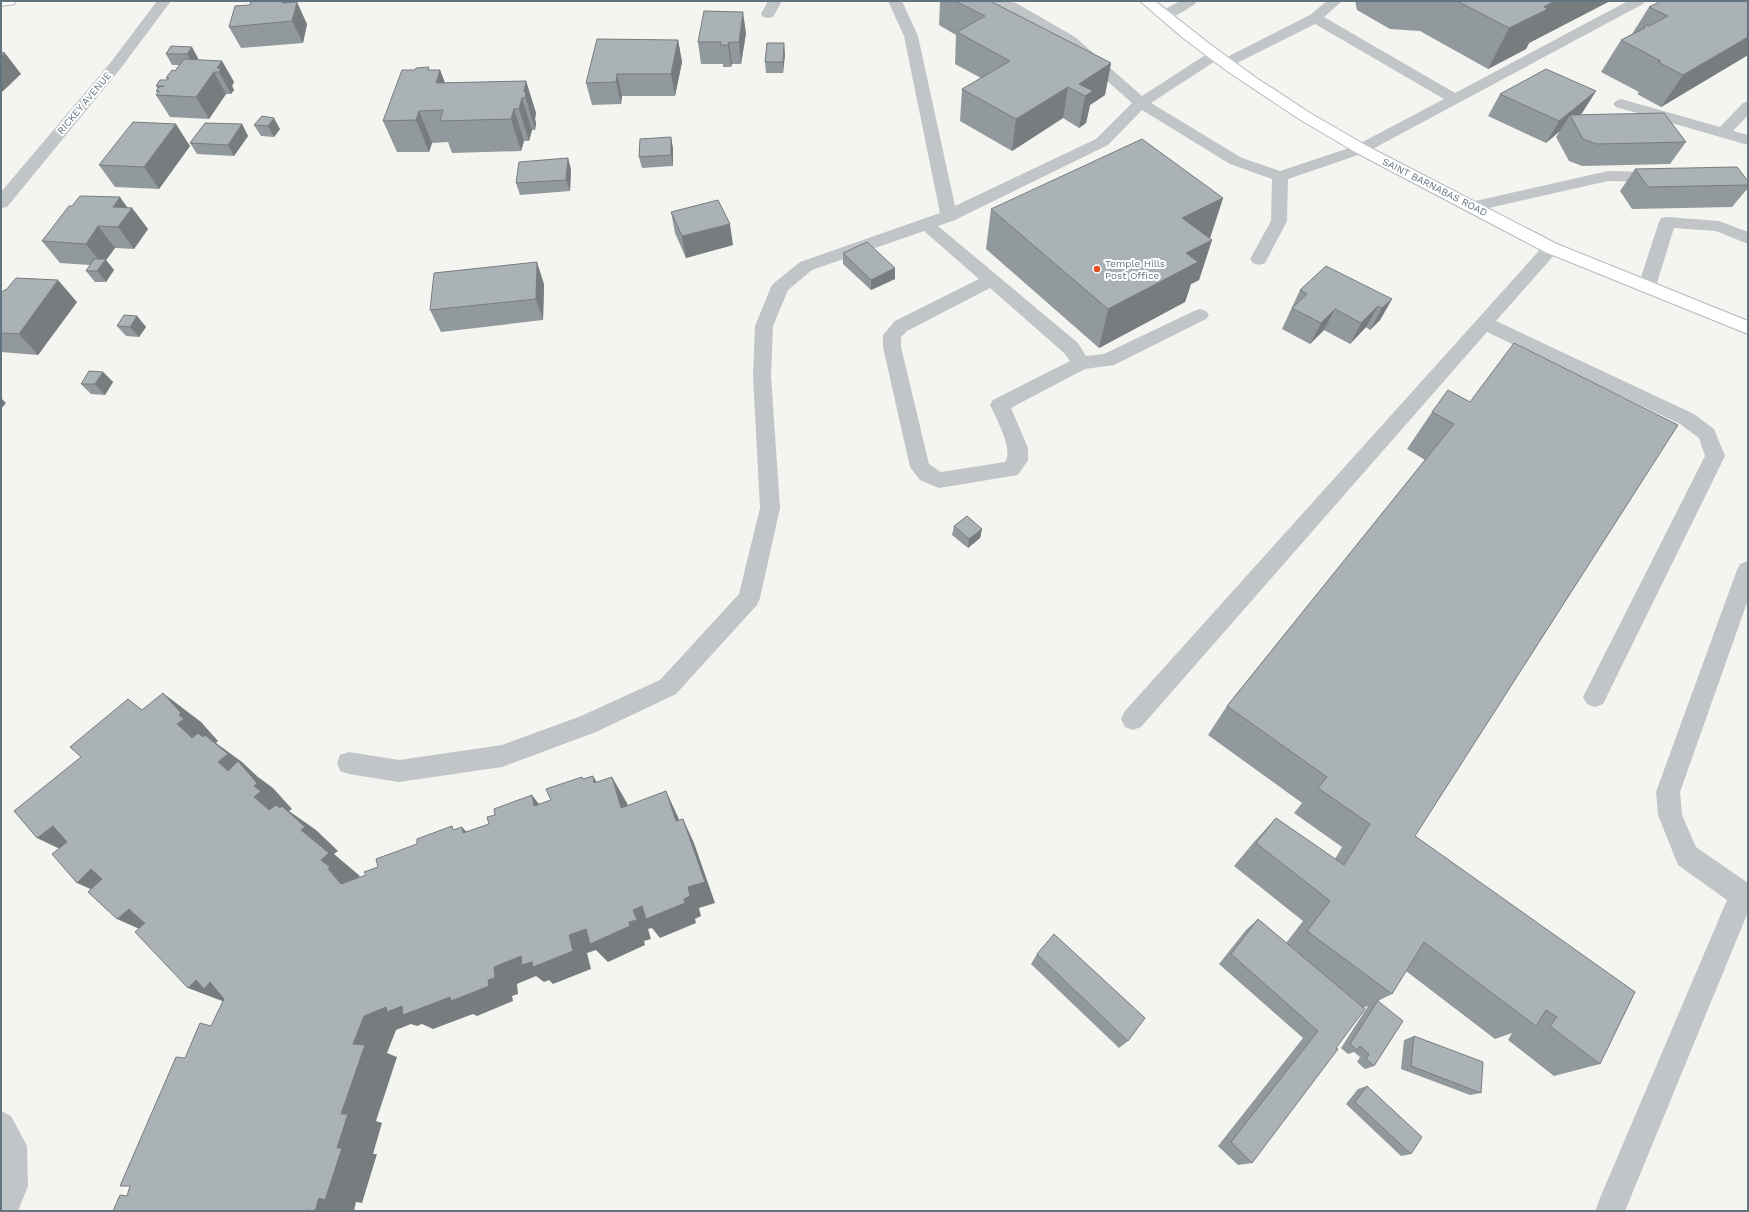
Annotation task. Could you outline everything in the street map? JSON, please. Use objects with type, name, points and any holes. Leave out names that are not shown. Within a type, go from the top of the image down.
[{"type":"main road","points":[[1,2],[9,1]]},
{"type":"main road","name":"SAINT BARNABAS ROAD","points":[[1147,1],[1221,59],[1332,133],[1361,149],[1551,248],[1748,328]]},
{"type":"street","name":"RICKEY AVENUE","points":[[1,202],[116,66],[164,1]]},
{"type":"street","points":[[768,14],[775,1]]},
{"type":"street","points":[[895,1],[911,36],[949,216]]},
{"type":"street","points":[[984,1],[1010,6],[1070,40],[1141,103],[1236,161],[1280,176],[1361,149],[1638,1]]},
{"type":"street","points":[[1165,15],[1190,1]]},
{"type":"street","points":[[349,762],[399,771],[502,756],[588,724],[668,687],[749,598],[770,508],[762,376],[764,326],[780,287],[806,266],[949,216],[1102,142],[1141,103],[1221,59],[1315,18],[1335,1]]},
{"type":"street","points":[[1315,18],[1455,99]]},
{"type":"street","points":[[1621,104],[1748,140]]},
{"type":"street","points":[[1723,133],[1748,106]]},
{"type":"street","points":[[1259,259],[1279,221],[1280,176]]},
{"type":"street","points":[[1471,206],[1608,176],[1672,178]]},
{"type":"street","points":[[1647,286],[1667,222],[1719,226],[1748,238]]},
{"type":"street","points":[[926,224],[1071,348],[1081,362]]},
{"type":"street","points":[[1133,719],[1551,248]]},
{"type":"street","points":[[991,280],[900,326],[892,335],[892,347],[920,467],[927,474],[939,480],[1010,469],[1018,460],[1018,448],[1000,405],[1081,362],[1107,360],[1200,315]]},
{"type":"street","points":[[1484,323],[1687,420],[1707,434],[1715,456],[1595,697]]},
{"type":"street","points":[[1611,1209],[1745,897],[1687,856],[1670,815],[1668,792],[1748,570]]},
{"type":"street","points":[[1,1126],[12,1146],[13,1186],[3,1211]]},
{"type":"building","points":[[251,1],[283,1],[282,3],[297,2],[292,21],[229,27],[235,6],[250,5]]},
{"type":"building","points":[[955,1],[990,1],[1111,63],[1079,84],[1093,91],[1085,96],[1068,87],[1016,119],[962,89],[1010,61],[957,32],[985,16]]},
{"type":"building","points":[[1457,1],[1554,1],[1544,7],[1548,9],[1509,28]]},
{"type":"building","points":[[1661,1],[1748,1],[1748,37],[1683,75],[1658,62],[1661,61],[1621,40],[1645,28],[1643,27],[1647,25],[1649,26],[1668,16],[1649,7]]},
{"type":"building","points":[[704,11],[743,12],[739,42],[729,42],[728,45],[720,45],[721,42],[698,42]]},
{"type":"building","points":[[597,39],[678,40],[671,74],[617,74],[616,82],[586,83]]},
{"type":"building","points":[[767,43],[784,43],[783,62],[765,62]]},
{"type":"building","points":[[171,46],[192,47],[187,54],[166,54]]},
{"type":"building","points":[[184,59],[222,61],[217,68],[221,68],[219,72],[214,72],[196,97],[156,95],[159,91],[156,91],[159,87],[164,86],[156,86],[160,80],[167,80],[169,78],[166,78],[172,70],[175,71]]},
{"type":"building","points":[[429,67],[428,70],[440,70],[436,83],[526,81],[524,92],[526,92],[525,98],[522,98],[519,109],[514,109],[511,119],[440,121],[443,110],[419,111],[416,120],[383,121],[402,70],[415,70],[416,68]]},
{"type":"building","points":[[1546,69],[1596,91],[1559,121],[1500,94]]},
{"type":"building","points":[[1664,113],[1686,142],[1597,144],[1583,139],[1570,115]]},
{"type":"building","points":[[262,116],[274,118],[268,126],[254,125]]},
{"type":"building","points":[[133,122],[176,124],[144,167],[99,165]]},
{"type":"building","points":[[205,123],[242,124],[228,145],[190,143]]},
{"type":"building","points":[[671,137],[671,155],[639,157],[640,139]]},
{"type":"building","name":"Temple Hills Post Office","points":[[1142,139],[1223,198],[1182,218],[1212,240],[1186,253],[1198,262],[1108,309],[991,209]]},
{"type":"building","points":[[568,158],[566,180],[516,183],[519,162]]},
{"type":"building","points":[[1737,167],[1748,181],[1748,185],[1648,187],[1635,169]]},
{"type":"building","points":[[80,196],[120,197],[113,207],[132,208],[118,227],[98,226],[86,244],[42,241],[69,206],[72,206]]},
{"type":"building","points":[[718,200],[730,224],[682,236],[671,212]]},
{"type":"building","points":[[867,242],[895,268],[871,280],[843,253]]},
{"type":"building","points":[[94,259],[106,259],[97,271],[86,271]]},
{"type":"building","points":[[537,262],[536,299],[430,310],[434,273]]},
{"type":"building","points":[[1326,266],[1392,299],[1382,308],[1378,306],[1361,323],[1335,309],[1321,323],[1292,308],[1307,294],[1300,290]]},
{"type":"building","points":[[16,278],[58,280],[19,334],[1,333],[1,293],[6,290]]},
{"type":"building","points":[[124,315],[137,316],[130,327],[117,326]]},
{"type":"building","points":[[1514,343],[1678,425],[1415,836],[1635,992],[1600,1064],[1550,1026],[1557,1017],[1546,1010],[1536,1026],[1424,942],[1392,994],[1307,931],[1330,901],[1256,843],[1276,818],[1344,865],[1370,824],[1318,788],[1327,777],[1227,706],[1454,424],[1432,412],[1448,390],[1470,402]]},
{"type":"building","points":[[89,371],[103,372],[95,384],[81,384]]},
{"type":"building","points":[[967,516],[982,529],[969,539],[954,526]]},
{"type":"building","points":[[163,693],[181,713],[179,715],[184,719],[177,724],[192,738],[198,733],[203,737],[205,735],[228,754],[218,762],[228,771],[238,761],[257,783],[254,786],[261,791],[254,797],[269,810],[276,805],[280,808],[282,806],[305,827],[301,830],[329,853],[321,860],[330,867],[328,869],[341,884],[366,875],[364,872],[378,867],[376,859],[417,844],[417,839],[452,826],[453,830],[462,827],[463,833],[489,824],[487,817],[495,815],[494,809],[532,795],[534,806],[551,800],[546,789],[582,777],[583,779],[593,776],[594,783],[612,777],[621,808],[666,791],[676,821],[683,819],[705,882],[688,887],[690,896],[684,899],[685,903],[646,919],[642,906],[633,910],[637,920],[629,922],[630,926],[590,944],[586,929],[569,935],[573,951],[533,967],[532,962],[522,965],[521,956],[494,967],[495,978],[488,980],[489,986],[451,1001],[450,997],[403,1015],[402,1006],[387,1012],[386,1007],[364,1016],[353,1044],[365,1045],[341,1114],[348,1114],[337,1148],[342,1148],[325,1200],[319,1198],[315,1211],[113,1211],[120,1195],[127,1196],[130,1186],[120,1186],[176,1057],[185,1058],[200,1023],[211,1026],[224,999],[210,982],[204,989],[196,980],[188,988],[135,932],[145,923],[129,909],[117,919],[88,892],[102,879],[91,869],[77,883],[52,854],[67,842],[53,826],[37,838],[14,811],[81,757],[70,747],[128,699],[142,710]]},
{"type":"building","points":[[1258,919],[1365,1009],[1336,1048],[1338,1049],[1252,1163],[1231,1142],[1318,1031],[1231,954]]},
{"type":"building","points":[[1054,934],[1145,1018],[1128,1041],[1037,954]]},
{"type":"building","points":[[1378,1001],[1403,1021],[1374,1066],[1366,1059],[1369,1054],[1360,1046],[1357,1050],[1350,1044]]},
{"type":"building","points":[[1414,1036],[1483,1062],[1481,1093],[1411,1066]]},
{"type":"building","points":[[1367,1086],[1422,1137],[1411,1154],[1355,1102]]},
{"type":"place","name":"Temple Hills Post Office","points":[[1097,269]]}]
